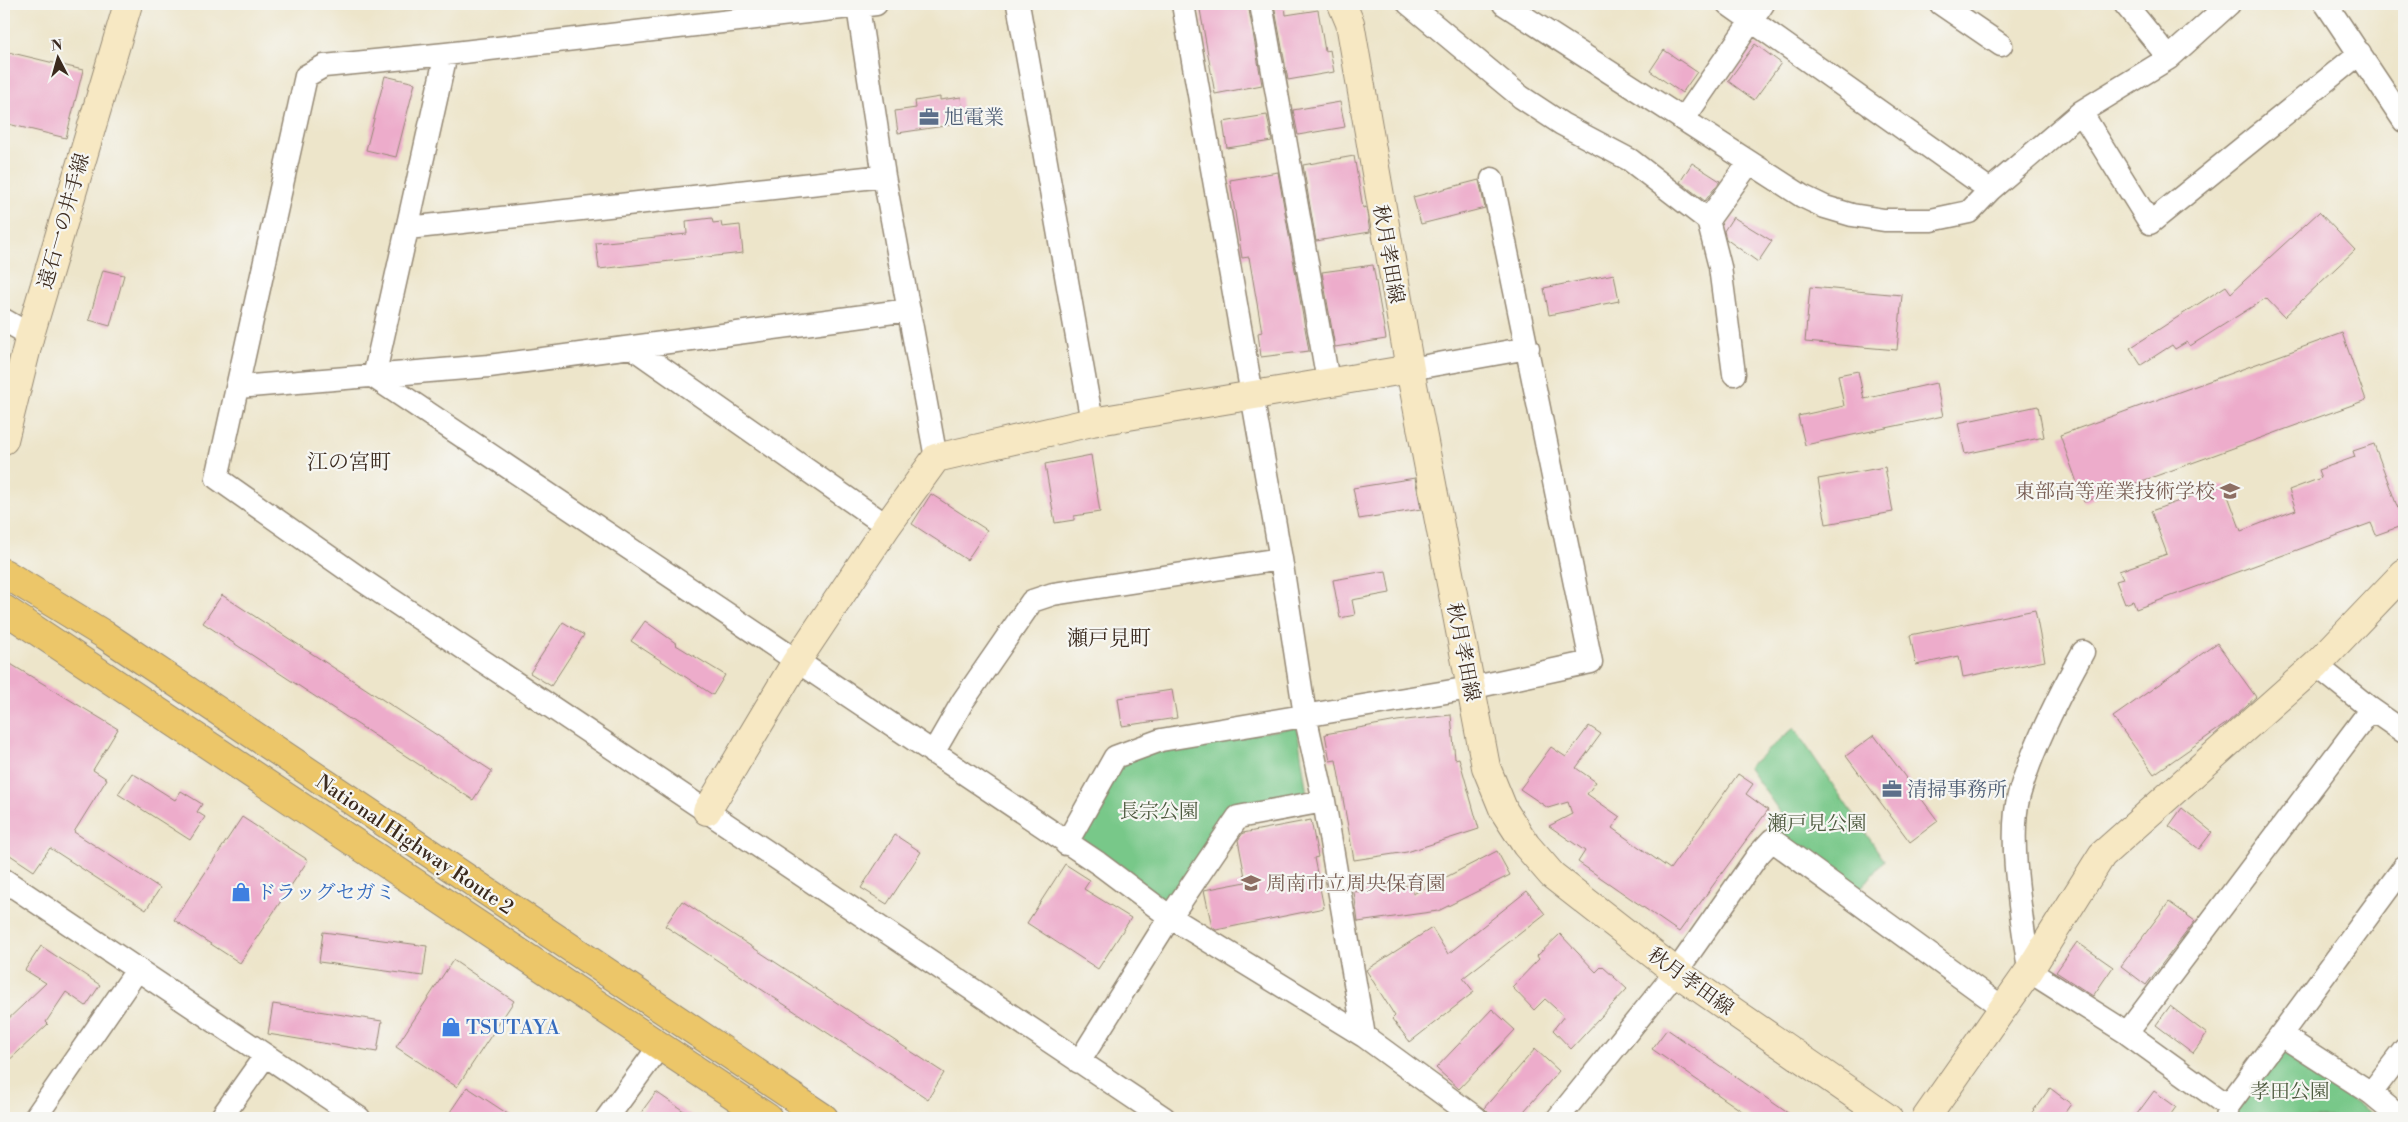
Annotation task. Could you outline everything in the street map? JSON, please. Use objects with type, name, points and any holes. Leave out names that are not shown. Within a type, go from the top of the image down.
[{"type":"highway","name":"National Highway Route 2","points":[[4,573],[105,635],[824,1118]]},
{"type":"highway","name":"National Highway Route 2","points":[[4,609],[768,1118]]},
{"type":"street","name":"遠石一の井手線","points":[[4,440],[30,335],[128,4]]},
{"type":"street","points":[[1018,4],[1092,422]]},
{"type":"street","points":[[1183,4],[1281,559],[1306,716],[1324,801],[1364,1036]]},
{"type":"street","points":[[1261,4],[1328,381]]},
{"type":"street","name":"秋月孝田線","points":[[1342,4],[1350,23],[1410,369],[1470,688],[1486,767],[1504,811],[1526,845],[1552,874],[1676,972],[1888,1118]]},
{"type":"street","points":[[1409,4],[1521,97],[1562,124],[1630,160],[1708,220],[1720,267],[1734,374]]},
{"type":"street","points":[[1504,4],[1802,196],[1825,207],[1852,215],[1884,220],[1931,220],[1969,212],[1990,190],[2081,112],[2169,58],[2229,4]]},
{"type":"street","points":[[1728,4],[1758,12],[1990,190]]},
{"type":"street","points":[[1941,4],[2001,45]]},
{"type":"street","points":[[2125,4],[2169,58]]},
{"type":"street","points":[[2326,4],[2404,121]]},
{"type":"street","points":[[936,458],[884,176],[867,5],[777,9],[446,54],[324,66],[306,76],[239,387],[217,478],[362,580],[1164,1118]]},
{"type":"street","points":[[1683,120],[1758,12]]},
{"type":"street","points":[[2081,112],[2150,223],[2360,53]]},
{"type":"street","points":[[374,377],[446,54]]},
{"type":"street","points":[[1708,220],[1749,163]]},
{"type":"street","points":[[408,228],[884,176]]},
{"type":"street","points":[[1066,844],[1115,757],[1161,740],[1470,688],[1591,662],[1492,179]]},
{"type":"street","points":[[239,387],[489,366],[909,310]]},
{"type":"street","points":[[4,320],[30,335]]},
{"type":"street","points":[[633,348],[887,526]]},
{"type":"street","points":[[707,810],[796,662],[887,526],[936,458],[1092,422],[1252,397],[1328,381],[1410,369],[1528,348]]},
{"type":"street","points":[[374,377],[1098,864],[1170,917],[1364,1036],[1476,1118]]},
{"type":"street","points":[[933,753],[963,701],[1032,601],[1053,594],[1281,559]]},
{"type":"street","points":[[1926,1118],[2029,970],[2102,855],[2316,665],[2404,573]]},
{"type":"street","points":[[2029,970],[2019,889],[2015,831],[2019,796],[2050,716],[2083,652]]},
{"type":"street","points":[[2316,665],[2371,709],[2404,732]]},
{"type":"street","points":[[2127,1033],[2371,709]]},
{"type":"street","points":[[1079,1062],[1170,917],[1238,817],[1324,801]]},
{"type":"street","points":[[1558,1118],[1676,972],[1758,855],[1772,840],[2003,1008]]},
{"type":"street","points":[[2029,970],[2127,1033],[2227,1112],[2404,867]]},
{"type":"street","points":[[4,880],[359,1118]]},
{"type":"street","points":[[35,1118],[138,969]]},
{"type":"street","points":[[2281,1035],[2371,1093],[2401,1118]]},
{"type":"street","points":[[607,1118],[659,1047]]},
{"type":"street","points":[[2371,1093],[2404,1050]]},
{"type":"street","points":[[221,1118],[264,1056]]},
{"type":"green space","name":"長宗公園","points":[[1297,727],[1307,794],[1239,805],[1228,814],[1167,904],[1078,836],[1119,765],[1150,751]]},
{"type":"green space","name":"瀬戸見公園","points":[[1794,728],[1884,860],[1857,894],[1770,832],[1782,815],[1748,767]]},
{"type":"green space","name":"孝田公園","points":[[2284,1053],[2379,1118],[2236,1118],[2237,1110]]},
{"type":"building","points":[[1199,4],[1248,4],[1262,85],[1215,94]]},
{"type":"building","points":[[1274,4],[1285,4],[1286,15],[1318,10],[1325,51],[1330,50],[1334,72],[1288,80]]},
{"type":"building","points":[[1755,44],[1781,63],[1754,100],[1728,81]]},
{"type":"building","points":[[1664,50],[1697,72],[1682,93],[1650,71]]},
{"type":"building","points":[[4,51],[83,70],[66,138],[4,123]]},
{"type":"building","points":[[385,76],[415,83],[396,157],[366,150]]},
{"type":"building","name":"旭電業","points":[[940,97],[940,100],[961,97],[964,123],[898,133],[895,111],[916,108],[915,101]]},
{"type":"building","points":[[1340,102],[1345,127],[1298,135],[1293,110]]},
{"type":"building","points":[[1267,115],[1272,141],[1227,148],[1223,122]]},
{"type":"building","points":[[1354,156],[1363,208],[1366,207],[1370,232],[1316,241],[1303,165]]},
{"type":"building","points":[[1692,163],[1720,181],[1705,201],[1680,182]]},
{"type":"building","points":[[1278,172],[1309,351],[1261,357],[1258,333],[1262,332],[1249,257],[1242,258],[1230,180]]},
{"type":"building","points":[[1479,180],[1485,208],[1421,224],[1413,197]]},
{"type":"building","points":[[2319,212],[2355,250],[2284,317],[2266,298],[2190,346],[2187,342],[2175,349],[2172,345],[2141,365],[2130,348],[2226,286],[2231,293]]},
{"type":"building","points":[[1733,217],[1772,241],[1758,262],[1726,239],[1724,231]]},
{"type":"building","points":[[712,218],[713,223],[721,222],[722,227],[740,225],[743,253],[599,269],[596,243],[687,234],[686,221]]},
{"type":"building","points":[[1373,265],[1386,339],[1335,347],[1322,272]]},
{"type":"building","points":[[103,270],[124,275],[110,326],[89,320]]},
{"type":"building","points":[[1614,274],[1619,301],[1549,315],[1544,288]]},
{"type":"building","points":[[1810,287],[1902,295],[1897,350],[1805,342]]},
{"type":"building","points":[[2342,333],[2366,400],[2084,502],[2060,435]]},
{"type":"building","points":[[1858,371],[1864,399],[1936,383],[1943,416],[1805,445],[1798,416],[1844,406],[1838,375]]},
{"type":"building","points":[[2038,406],[2044,437],[1965,454],[1958,423]]},
{"type":"building","points":[[2374,444],[2404,525],[2376,535],[2371,523],[2136,609],[2133,601],[2125,604],[2116,581],[2123,579],[2119,571],[2167,554],[2151,511],[2224,485],[2241,531],[2296,510],[2289,490],[2321,478],[2318,470],[2355,457],[2353,451]]},
{"type":"building","points":[[1091,455],[1100,512],[1074,516],[1074,520],[1055,523],[1045,464]]},
{"type":"building","points":[[1885,467],[1893,512],[1826,524],[1818,479]]},
{"type":"building","points":[[1415,478],[1421,509],[1359,519],[1353,488]]},
{"type":"building","points":[[931,494],[987,530],[967,560],[912,524]]},
{"type":"building","points":[[1386,571],[1390,593],[1352,600],[1355,615],[1340,618],[1333,580]]},
{"type":"building","points":[[222,595],[492,771],[473,800],[203,623]]},
{"type":"building","points":[[2035,610],[2045,661],[1963,677],[1959,656],[1916,665],[1910,635]]},
{"type":"building","points":[[645,621],[676,645],[725,675],[713,695],[631,641]]},
{"type":"building","points":[[563,622],[584,635],[551,686],[530,673]]},
{"type":"building","points":[[2217,643],[2256,697],[2227,723],[2154,774],[2113,717]]},
{"type":"building","points":[[4,660],[118,729],[93,770],[107,779],[74,832],[160,888],[146,910],[50,848],[34,871],[4,851]]},
{"type":"building","points":[[1172,690],[1177,718],[1122,726],[1118,698]]},
{"type":"building","points":[[1451,715],[1455,759],[1459,758],[1479,829],[1407,852],[1354,860],[1336,760],[1330,761],[1325,734],[1397,721]]},
{"type":"building","points":[[1589,726],[1601,734],[1576,768],[1596,782],[1587,794],[1620,817],[1612,828],[1670,869],[1738,774],[1753,784],[1746,794],[1768,810],[1679,932],[1578,862],[1585,851],[1549,826],[1572,814],[1568,802],[1548,808],[1520,789],[1551,747],[1566,757]]},
{"type":"building","name":"清掃事務所","points":[[1874,735],[1938,821],[1910,842],[1846,756]]},
{"type":"building","points":[[132,773],[175,800],[181,791],[202,804],[197,812],[205,817],[190,840],[118,794]]},
{"type":"building","points":[[2182,808],[2212,832],[2199,849],[2169,826]]},
{"type":"building","points":[[242,817],[308,860],[240,963],[174,920]]},
{"type":"building","points":[[1311,820],[1318,857],[1314,858],[1324,908],[1216,930],[1212,927],[1204,890],[1246,882],[1238,840],[1243,833]]},
{"type":"building","points":[[895,835],[921,852],[887,904],[861,888]]},
{"type":"building","points":[[1497,851],[1510,875],[1438,911],[1358,922],[1354,892],[1412,885],[1413,894]]},
{"type":"building","points":[[1065,864],[1090,880],[1084,889],[1131,918],[1098,969],[1027,923]]},
{"type":"building","points":[[1527,891],[1545,914],[1463,978],[1474,992],[1410,1042],[1392,1019],[1395,1016],[1366,970],[1432,928],[1448,954]]},
{"type":"building","points":[[682,901],[944,1073],[928,1099],[665,926]]},
{"type":"building","points":[[2169,902],[2195,921],[2146,985],[2121,966]]},
{"type":"building","points":[[323,932],[427,946],[423,976],[319,962]]},
{"type":"building","points":[[1560,934],[1596,972],[1602,966],[1627,989],[1571,1049],[1553,1030],[1564,1016],[1545,999],[1534,1010],[1512,987],[1539,959],[1537,956]]},
{"type":"building","points":[[2077,942],[2113,967],[2093,996],[2056,972]]},
{"type":"building","points":[[41,946],[100,985],[86,1006],[66,992],[46,1022],[48,1024],[4,1065],[4,1023],[46,983],[25,970]]},
{"type":"building","points":[[453,960],[514,1001],[457,1087],[396,1047]]},
{"type":"building","points":[[273,1004],[382,1021],[377,1052],[268,1034]]},
{"type":"building","points":[[2170,1006],[2207,1034],[2193,1053],[2156,1025]]},
{"type":"building","points":[[1492,1009],[1515,1030],[1459,1089],[1436,1068]]},
{"type":"building","points":[[1667,1029],[1795,1118],[1752,1118],[1652,1049]]},
{"type":"building","points":[[1535,1049],[1559,1071],[1518,1118],[1494,1118],[1484,1108]]},
{"type":"building","points":[[467,1087],[514,1118],[446,1118]]},
{"type":"building","points":[[2050,1088],[2071,1104],[2061,1118],[2028,1118]]},
{"type":"building","points":[[2154,1091],[2176,1107],[2168,1118],[2134,1118]]},
{"type":"building","points":[[656,1092],[694,1118],[637,1118]]},
{"type":"place","name":"旭電業","points":[[929,117]]},
{"type":"place","name":"東部高等産業技術学校","points":[[2230,491]]},
{"type":"place","name":"清掃事務所","points":[[1892,789]]},
{"type":"place","name":"周南市立周央保育園","points":[[1251,883]]},
{"type":"place","name":"ドラッグセガミ","points":[[241,892]]},
{"type":"place","name":"TSUTAYA","points":[[451,1027]]},
{"type":"district","name":"江の宮町","points":[[349,462]]},
{"type":"district","name":"瀬戸見町","points":[[1109,638]]}]
